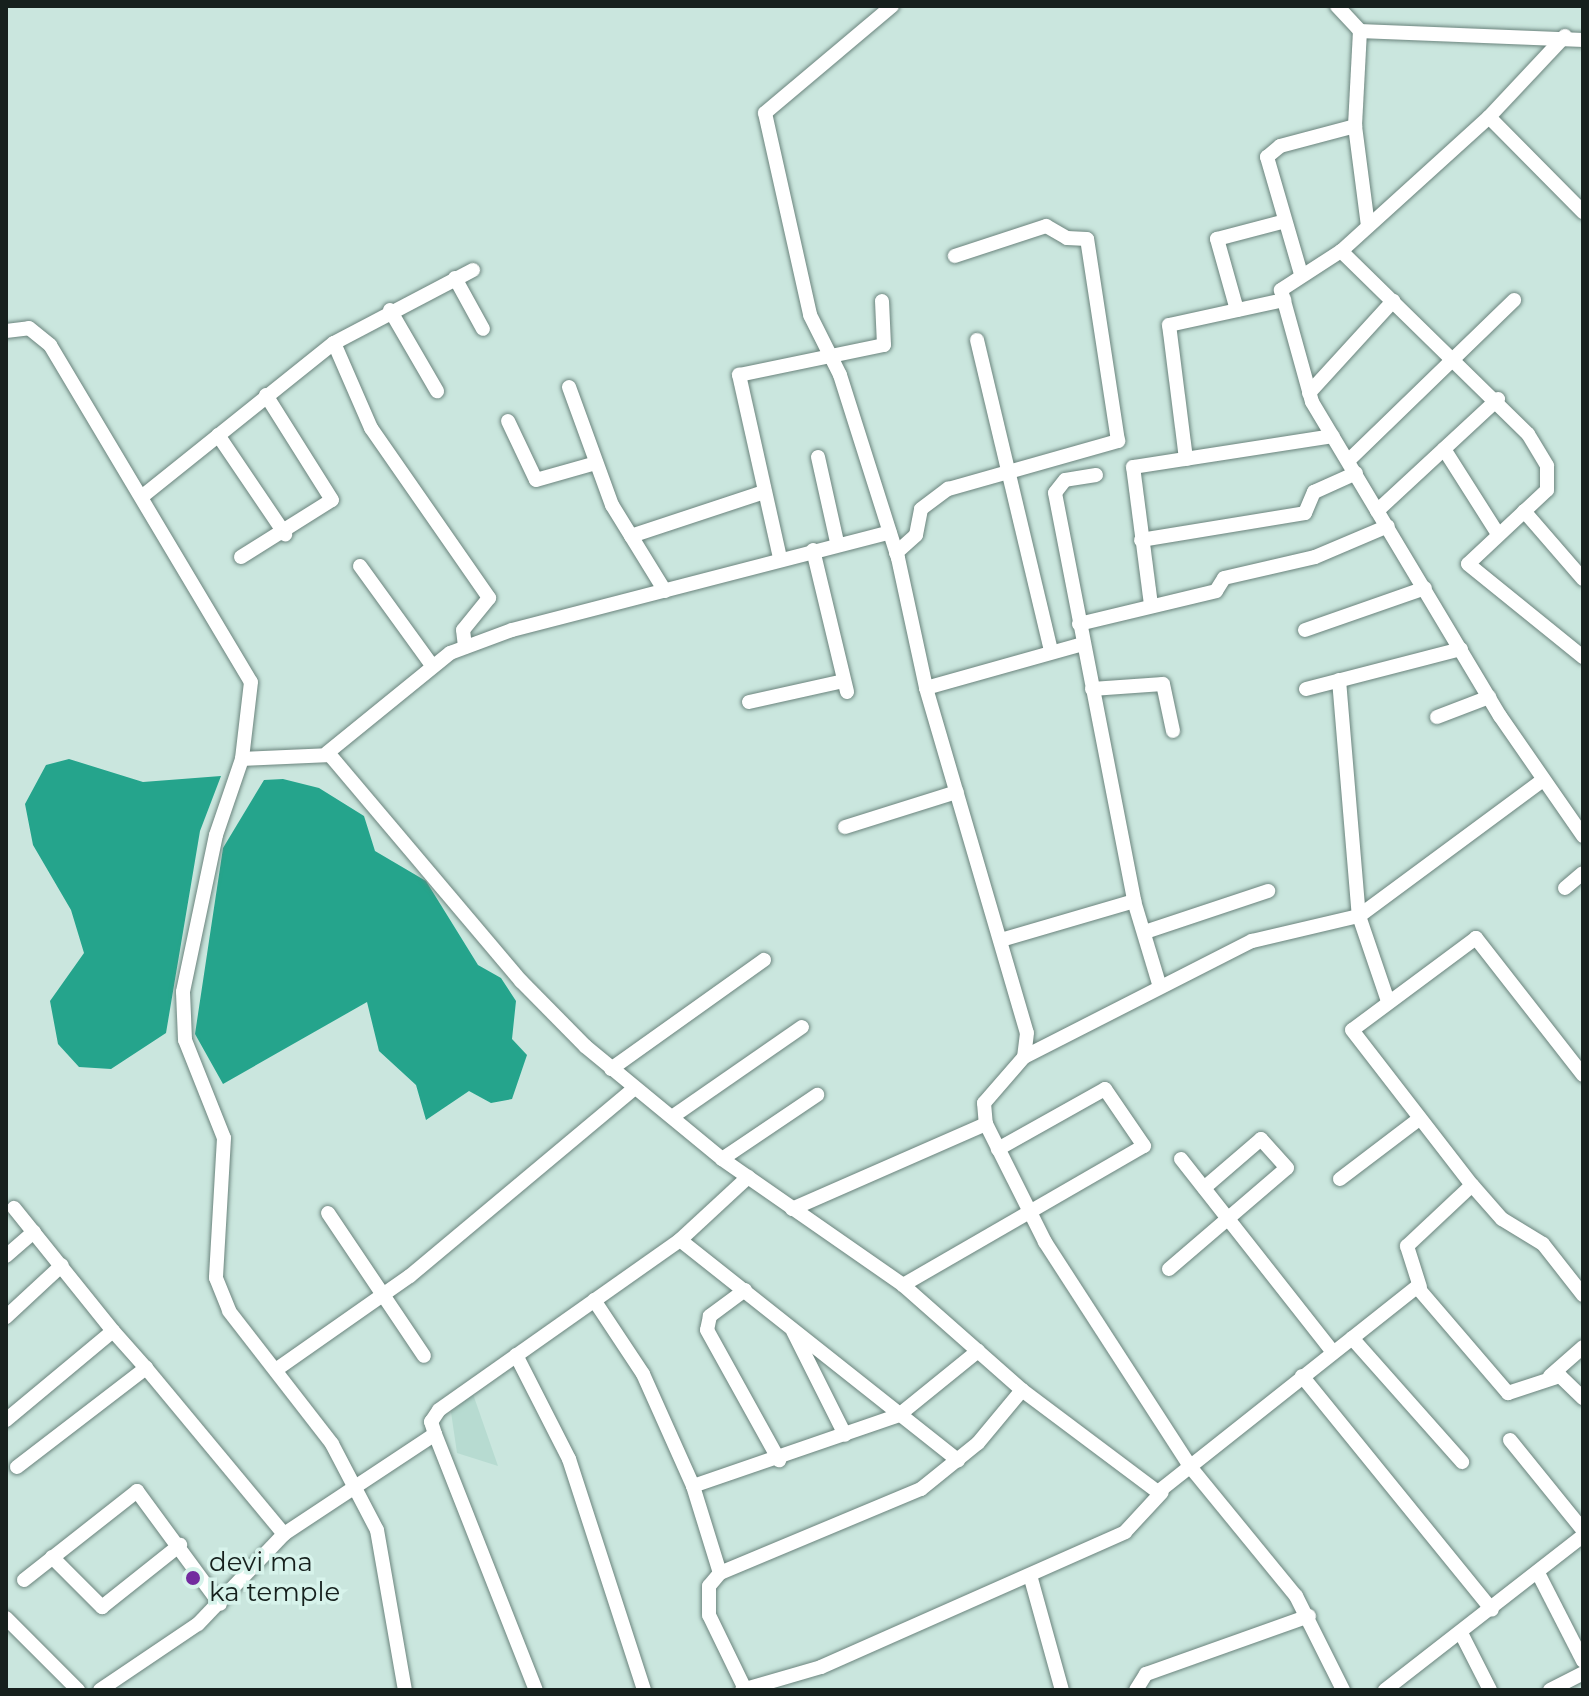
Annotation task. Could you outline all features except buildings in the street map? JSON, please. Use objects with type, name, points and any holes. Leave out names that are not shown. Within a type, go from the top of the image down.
[{"type":"street","points":[[892,6],[765,113],[810,315],[831,359],[890,532],[926,688],[1027,1033],[1024,1057]]},
{"type":"street","points":[[1337,6],[1360,31],[1355,126],[1368,226]]},
{"type":"street","points":[[1360,31],[1565,36],[1583,40]]},
{"type":"street","points":[[1565,36],[1489,117],[1341,251],[1282,286],[1309,393],[1489,697],[1583,836]]},
{"type":"street","points":[[1489,117],[1583,212]]},
{"type":"street","points":[[1301,274],[1282,222],[1267,157],[1280,146],[1355,126]]},
{"type":"street","points":[[1237,310],[1217,239],[1282,222]]},
{"type":"street","points":[[896,553],[916,535],[921,509],[935,496],[1118,441],[1091,249],[1087,239],[1067,238],[1051,225],[955,256]]},
{"type":"street","points":[[1341,251],[1498,399],[1547,466],[1547,490],[1468,564],[1583,657]]},
{"type":"street","points":[[144,495],[334,343],[390,310],[473,270]]},
{"type":"street","points":[[455,278],[483,329]]},
{"type":"street","points":[[1186,459],[1168,328],[1284,300]]},
{"type":"street","points":[[1141,540],[1305,513],[1314,492],[1353,466],[1453,357],[1514,300]]},
{"type":"street","points":[[780,558],[761,493],[739,375],[831,359],[888,341],[882,301]]},
{"type":"street","points":[[1309,393],[1393,301]]},
{"type":"street","points":[[390,310],[437,391]]},
{"type":"street","points":[[6,331],[40,333],[144,495],[249,675],[241,764],[216,835],[183,992],[185,1040],[224,1138],[216,1278],[229,1311],[277,1369],[357,1489],[388,1562],[405,1690]]},
{"type":"street","points":[[977,340],[1011,471],[1051,651]]},
{"type":"street","points":[[334,343],[371,428],[489,598],[463,630],[465,647]]},
{"type":"street","points":[[569,387],[596,463],[631,536],[665,591]]},
{"type":"street","points":[[241,557],[285,534],[332,499],[266,395]]},
{"type":"street","points":[[1377,511],[1498,399]]},
{"type":"street","points":[[508,421],[536,480],[596,463]]},
{"type":"street","points":[[218,435],[285,534]]},
{"type":"street","points":[[1151,605],[1131,469],[1333,436]]},
{"type":"street","points":[[1444,449],[1498,534]]},
{"type":"street","points":[[818,457],[837,542]]},
{"type":"street","points":[[1096,475],[1055,489],[1134,901],[1159,984]]},
{"type":"street","points":[[631,536],[761,493]]},
{"type":"street","points":[[1524,511],[1583,579]]},
{"type":"street","points":[[1079,624],[1216,591],[1224,578],[1315,557],[1388,526]]},
{"type":"street","points":[[241,764],[327,753],[431,664],[465,647],[837,542],[890,532]]},
{"type":"street","points":[[749,702],[846,686],[813,550]]},
{"type":"street","points":[[360,566],[431,664]]},
{"type":"street","points":[[1305,630],[1425,588]]},
{"type":"street","points":[[926,688],[1083,644]]},
{"type":"street","points":[[1306,689],[1461,649]]},
{"type":"street","points":[[1339,680],[1359,916],[1388,1001]]},
{"type":"street","points":[[1092,689],[1163,684],[1173,731]]},
{"type":"street","points":[[1437,717],[1489,697]]},
{"type":"street","points":[[327,753],[521,981],[611,1069],[722,1159],[903,1285],[1022,1390],[1162,1492]]},
{"type":"street","points":[[1343,1690],[1309,1616],[1192,1469],[1028,1213],[986,1124],[990,1093],[1024,1057],[1159,984],[1252,941],[1359,916],[1543,780]]},
{"type":"street","points":[[845,827],[957,792]]},
{"type":"street","points":[[1565,888],[1583,873]]},
{"type":"street","points":[[1145,932],[1268,891]]},
{"type":"street","points":[[1001,940],[1134,901]]},
{"type":"street","points":[[1582,1070],[1476,938],[1388,1001],[1352,1036],[1472,1185],[1514,1229],[1543,1244],[1583,1295]]},
{"type":"street","points":[[611,1069],[764,960]]},
{"type":"street","points":[[672,1117],[802,1027]]},
{"type":"street","points":[[277,1369],[382,1296],[634,1089]]},
{"type":"street","points":[[903,1285],[1143,1143],[1105,1089],[998,1149]]},
{"type":"street","points":[[722,1159],[817,1095]]},
{"type":"street","points":[[1340,1179],[1419,1119]]},
{"type":"street","points":[[792,1209],[986,1124]]},
{"type":"street","points":[[1169,1269],[1286,1165],[1261,1139],[1204,1188]]},
{"type":"street","points":[[1181,1159],[1333,1352]]},
{"type":"street","points":[[536,1690],[431,1422],[439,1410],[680,1240],[748,1177]]},
{"type":"street","points":[[1472,1185],[1407,1246],[1420,1287],[1508,1393],[1550,1376],[1583,1347]]},
{"type":"street","points":[[14,1208],[284,1534]]},
{"type":"street","points":[[328,1213],[424,1356]]},
{"type":"street","points":[[6,1256],[34,1232]]},
{"type":"street","points":[[680,1240],[958,1460]]},
{"type":"street","points":[[6,1317],[62,1265]]},
{"type":"street","points":[[1022,1390],[958,1460],[895,1501],[720,1573],[709,1586],[709,1615],[744,1690],[821,1667],[1125,1532],[1162,1492],[1302,1376],[1420,1287]]},
{"type":"street","points":[[745,1290],[710,1316],[707,1330],[779,1460]]},
{"type":"street","points":[[594,1300],[643,1374],[693,1486],[720,1573]]},
{"type":"street","points":[[791,1327],[845,1435]]},
{"type":"street","points":[[6,1420],[113,1331]]},
{"type":"street","points":[[1352,1338],[1462,1462]]},
{"type":"street","points":[[693,1486],[779,1460],[899,1415],[978,1351]]},
{"type":"street","points":[[516,1355],[569,1459],[644,1690]]},
{"type":"street","points":[[17,1467],[146,1368]]},
{"type":"street","points":[[1302,1376],[1492,1610]]},
{"type":"street","points":[[1550,1376],[1565,1378],[1583,1398]]},
{"type":"street","points":[[100,1690],[220,1604],[284,1534],[357,1489],[435,1434]]},
{"type":"street","points":[[1510,1440],[1583,1530]]},
{"type":"street","points":[[24,1580],[137,1491],[180,1545],[220,1604]]},
{"type":"street","points":[[1387,1689],[1462,1635],[1583,1536]]},
{"type":"street","points":[[52,1557],[102,1607],[180,1545]]},
{"type":"street","points":[[1538,1573],[1583,1661]]},
{"type":"street","points":[[1030,1575],[1062,1690]]},
{"type":"street","points":[[1136,1690],[1146,1674],[1309,1616]]},
{"type":"street","points":[[6,1618],[78,1690]]},
{"type":"street","points":[[1462,1635],[1490,1690]]},
{"type":"street","points":[[1550,1690],[1583,1673]]},
{"type":"shaded area","points":[[69,759],[143,782],[221,776],[200,831],[166,1033],[111,1069],[79,1067],[58,1044],[50,1001],[84,953],[71,910],[33,845],[25,804],[46,765]]},
{"type":"shaded area","points":[[283,779],[319,788],[364,816],[375,851],[426,881],[478,965],[501,978],[516,1001],[512,1039],[527,1055],[512,1099],[491,1103],[469,1091],[426,1120],[416,1085],[379,1051],[367,1002],[223,1084],[195,1034],[223,848],[264,780]]},
{"type":"shaded area","points":[[473,1394],[498,1466],[457,1453],[451,1412]]},
{"type":"place","name":"devi ma ka temple","points":[[193,1578]]}]
